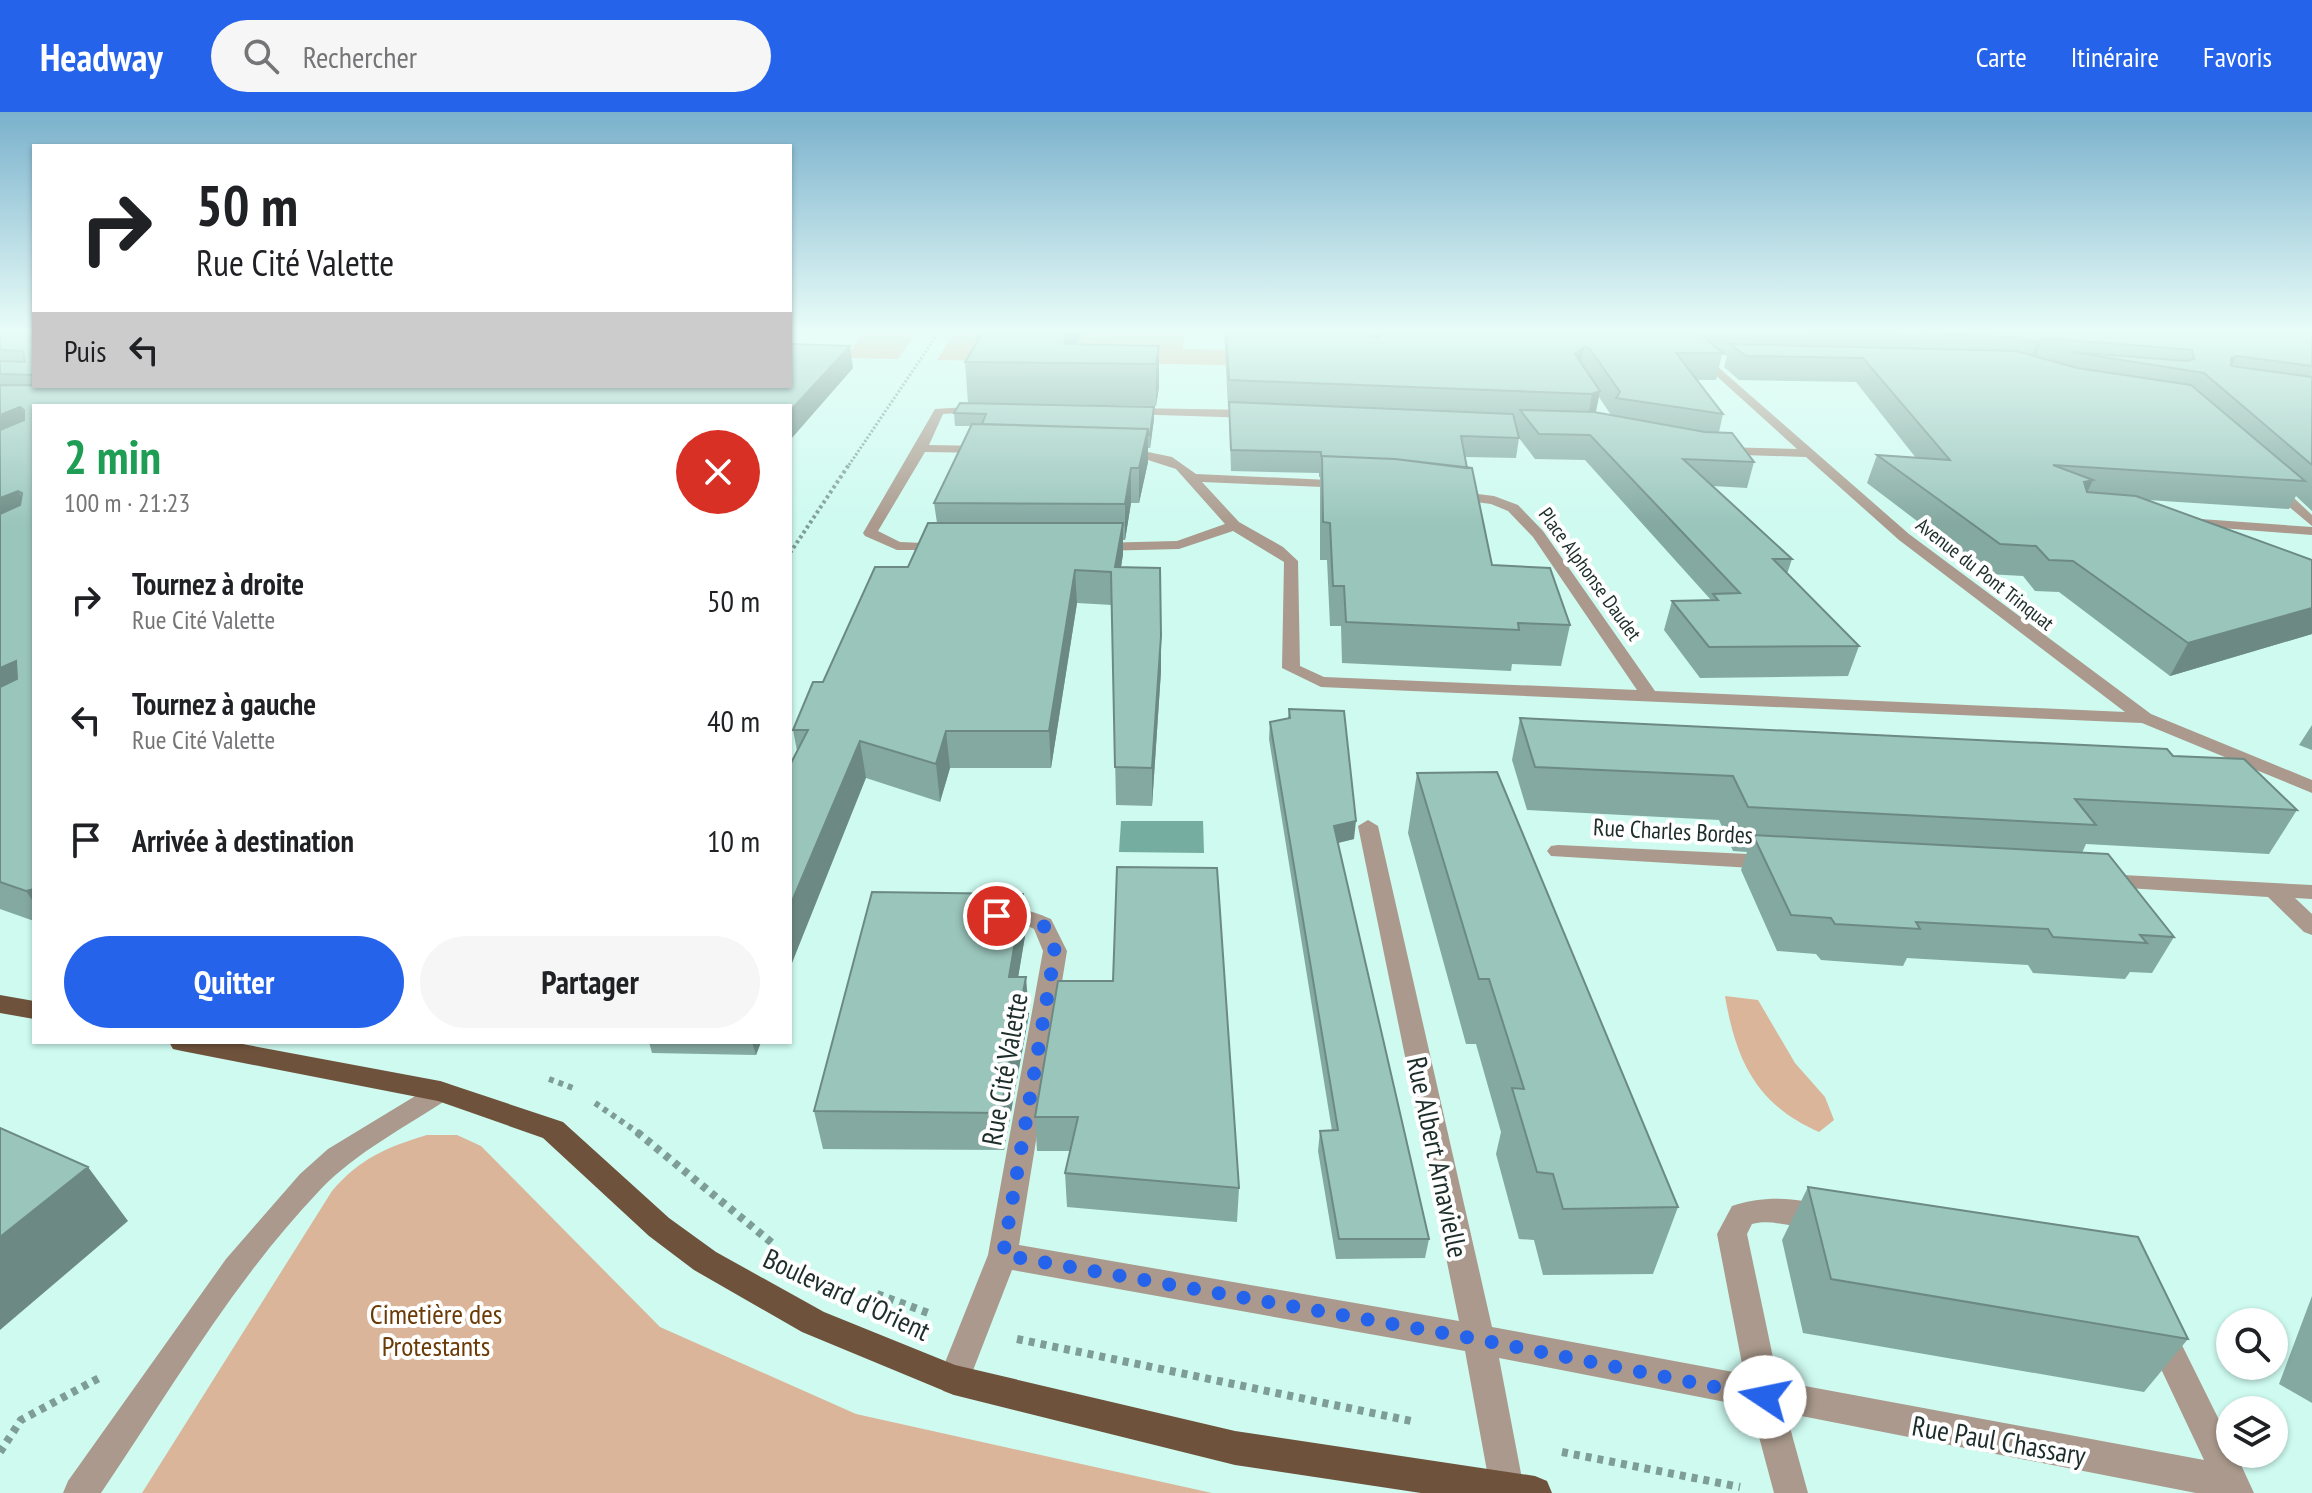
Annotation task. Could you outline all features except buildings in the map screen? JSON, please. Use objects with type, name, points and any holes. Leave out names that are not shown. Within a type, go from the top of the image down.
[{"type":"main road","name":"Boulevard d'Orient","points":[[193,1044],[440,1091],[553,1130],[659,1227],[705,1261],[813,1322],[954,1380],[1235,1448],[1521,1491]]},
{"type":"street","name":"Avenue du Pont Trinquat","points":[[1751,396],[1808,453],[1942,567],[2145,718],[2312,787]]},
{"type":"street","points":[[953,547],[897,546],[870,533],[921,448],[939,411],[994,410]]},
{"type":"street","points":[[1119,412],[1275,415]]},
{"type":"street","points":[[921,448],[998,450]]},
{"type":"street","points":[[1699,450],[1808,453]]},
{"type":"street","points":[[1108,453],[1155,455],[1180,463],[1195,478],[1206,498],[1235,525],[1281,551],[1291,561],[1291,668],[1321,682],[2145,718]]},
{"type":"street","points":[[1195,478],[1363,485]]},
{"type":"street","points":[[2266,480],[2312,522]]},
{"type":"street","name":"Place Alphonse Daudet","points":[[1435,493],[1494,500],[1513,508],[1538,534],[1648,694]]},
{"type":"street","points":[[2172,521],[2312,531]]},
{"type":"street","points":[[1089,547],[1179,545],[1235,525]]},
{"type":"street","name":"Rue Albert Arnavielle","points":[[1368,826],[1498,1439],[1521,1491]]},
{"type":"street","name":"Rue Charles Bordes","points":[[1558,851],[1796,864]]},
{"type":"street","points":[[2083,879],[2312,892]]},
{"type":"street","points":[[2274,890],[2312,927]]},
{"type":"street","name":"Rue Cité Valette","points":[[968,916],[1025,916],[1043,924],[1055,951],[1003,1255]]},
{"type":"street","points":[[80,1493],[237,1268],[310,1182],[338,1157],[440,1091]]},
{"type":"street","points":[[1791,1493],[1765,1397],[1732,1234],[1742,1215],[1763,1209],[1855,1222]]},
{"type":"street","points":[[954,1380],[1003,1255]]},
{"type":"street","name":"Rue Paul Chassary","points":[[1003,1255],[1477,1339],[2235,1488]]},
{"type":"street","name":"Rue Paul Chassary","points":[[2148,1307],[2235,1488]]},
{"type":"path","points":[[792,550],[896,396]]},
{"type":"path","points":[[540,1077],[568,1085],[651,1142],[777,1246]]},
{"type":"path","points":[[872,1292],[973,1330],[1421,1423]]},
{"type":"path","points":[[1498,1439],[1754,1490]]},
{"type":"green space","points":[[1725,996],[1758,1000],[1795,1063],[1825,1097],[1834,1120],[1819,1132],[1780,1108],[1753,1078],[1736,1041]]},
{"type":"green space","name":"Cimetière des Protestants","points":[[427,1135],[457,1135],[481,1146],[660,1327],[856,1414],[1212,1493],[142,1493],[332,1191],[363,1162],[399,1144]]},
{"type":"shaded area","points":[[1121,821],[1203,821],[1204,853],[1119,852]]},
{"type":"route","points":[[997,916],[1025,916],[1043,924],[1055,951],[1003,1255],[1477,1339],[1765,1397]]}]
